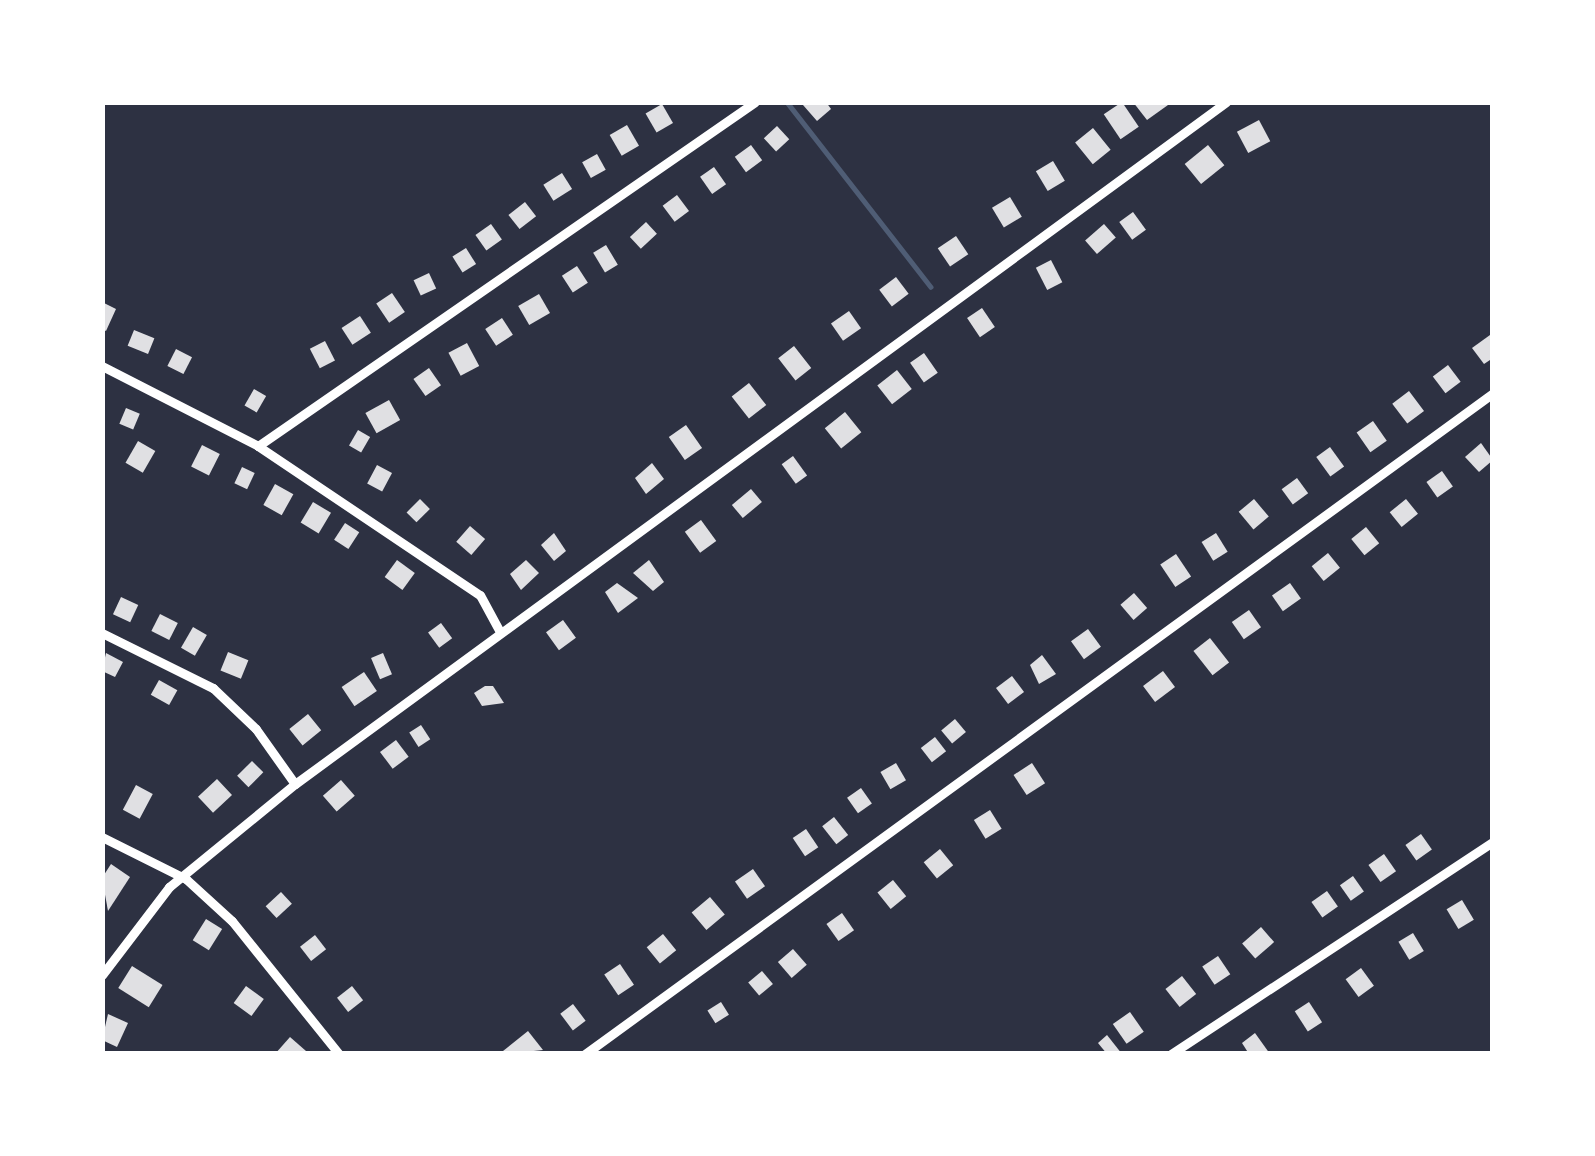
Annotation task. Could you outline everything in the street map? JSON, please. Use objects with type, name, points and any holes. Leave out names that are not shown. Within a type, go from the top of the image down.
[{"type":"street","points":[[258,446],[755,102]]},
{"type":"street","points":[[102,975],[152,905],[295,784],[1226,102]]},
{"type":"street","points":[[102,366],[258,446],[480,595],[500,632]]},
{"type":"street","points":[[586,1054],[1493,393]]},
{"type":"street","points":[[102,633],[213,688],[256,729],[295,784]]},
{"type":"street","points":[[102,837],[186,879],[273,966],[339,1054]]},
{"type":"street","points":[[1171,1054],[1493,842]]},
{"type":"building","points":[[826,102],[831,109],[817,121],[803,105]]},
{"type":"building","points":[[1122,102],[1139,127],[1121,139],[1104,114]]},
{"type":"building","points":[[1133,102],[1166,102],[1168,105],[1147,120]]},
{"type":"building","points":[[662,104],[673,123],[657,133],[646,114]]},
{"type":"building","points":[[1259,120],[1270,141],[1248,153],[1237,132]]},
{"type":"building","points":[[627,125],[639,146],[622,156],[610,135]]},
{"type":"building","points":[[777,126],[789,139],[776,151],[764,138]]},
{"type":"building","points":[[1093,128],[1111,150],[1093,164],[1075,142]]},
{"type":"building","points":[[751,145],[762,160],[746,172],[735,157]]},
{"type":"building","points":[[1208,145],[1224,165],[1201,184],[1185,164]]},
{"type":"building","points":[[597,154],[606,170],[591,178],[582,162]]},
{"type":"building","points":[[1053,161],[1065,181],[1048,191],[1036,171]]},
{"type":"building","points":[[714,167],[726,184],[712,194],[700,177]]},
{"type":"building","points":[[562,173],[572,189],[553,201],[543,185]]},
{"type":"building","points":[[677,195],[689,211],[675,222],[663,206]]},
{"type":"building","points":[[1010,197],[1022,217],[1004,228],[992,208]]},
{"type":"building","points":[[525,202],[536,216],[520,229],[508,215]]},
{"type":"building","points":[[1133,212],[1146,230],[1132,240],[1119,222]]},
{"type":"building","points":[[646,222],[657,234],[641,249],[630,237]]},
{"type":"building","points":[[491,224],[502,240],[486,250],[475,235]]},
{"type":"building","points":[[1104,224],[1116,238],[1097,254],[1085,240]]},
{"type":"building","points":[[956,236],[968,254],[950,267],[938,248]]},
{"type":"building","points":[[606,245],[618,265],[605,272],[593,253]]},
{"type":"building","points":[[466,248],[476,264],[462,273],[452,256]]},
{"type":"building","points":[[1051,260],[1062,282],[1047,290],[1036,268]]},
{"type":"building","points":[[577,266],[588,283],[573,293],[562,276]]},
{"type":"building","points":[[429,273],[436,288],[421,296],[414,280]]},
{"type":"building","points":[[896,277],[909,294],[892,306],[879,290]]},
{"type":"building","points":[[392,293],[405,312],[389,323],[376,304]]},
{"type":"building","points":[[539,294],[550,313],[529,325],[518,306]]},
{"type":"building","points":[[102,302],[116,309],[106,331],[102,329]]},
{"type":"building","points":[[982,308],[995,327],[980,337],[967,318]]},
{"type":"building","points":[[849,311],[861,328],[843,341],[831,324]]},
{"type":"building","points":[[360,316],[371,333],[352,345],[342,328]]},
{"type":"building","points":[[502,318],[513,335],[496,346],[485,329]]},
{"type":"building","points":[[134,330],[154,338],[148,354],[128,346]]},
{"type":"building","points":[[1490,335],[1493,358],[1484,364],[1472,348]]},
{"type":"building","points":[[325,341],[335,361],[320,368],[310,349]]},
{"type":"building","points":[[467,343],[479,366],[461,376],[448,353]]},
{"type":"building","points":[[794,346],[811,368],[795,380],[778,358]]},
{"type":"building","points":[[176,349],[192,357],[183,374],[167,366]]},
{"type":"building","points":[[924,353],[938,373],[924,382],[910,363]]},
{"type":"building","points":[[1448,365],[1461,382],[1445,393],[1433,376]]},
{"type":"building","points":[[429,368],[441,385],[425,396],[413,379]]},
{"type":"building","points":[[897,370],[912,389],[892,404],[877,385]]},
{"type":"building","points":[[749,383],[766,405],[749,419],[732,397]]},
{"type":"building","points":[[254,389],[266,396],[257,412],[244,405]]},
{"type":"building","points":[[1409,391],[1424,411],[1407,424],[1392,404]]},
{"type":"building","points":[[389,400],[400,420],[377,433],[365,413]]},
{"type":"building","points":[[126,408],[140,414],[133,430],[119,424]]},
{"type":"building","points":[[845,412],[861,432],[841,449],[825,428]]},
{"type":"building","points":[[1373,421],[1387,441],[1370,452],[1357,432]]},
{"type":"building","points":[[686,425],[702,448],[685,460],[669,437]]},
{"type":"building","points":[[358,430],[370,437],[361,453],[349,446]]},
{"type":"building","points":[[138,441],[155,451],[143,473],[126,463]]},
{"type":"building","points":[[1481,443],[1493,460],[1479,472],[1465,457]]},
{"type":"building","points":[[202,445],[220,454],[209,475],[191,466]]},
{"type":"building","points":[[1330,447],[1344,466],[1330,476],[1316,457]]},
{"type":"building","points":[[793,456],[807,475],[796,484],[782,464]]},
{"type":"building","points":[[652,463],[664,479],[646,494],[635,478]]},
{"type":"building","points":[[377,465],[392,473],[382,492],[367,484]]},
{"type":"building","points":[[242,467],[255,473],[247,489],[234,483]]},
{"type":"building","points":[[1442,471],[1453,487],[1437,497],[1426,482]]},
{"type":"building","points":[[1297,478],[1308,493],[1293,505],[1282,489]]},
{"type":"building","points":[[275,484],[293,494],[282,515],[263,505]]},
{"type":"building","points":[[751,489],[762,502],[743,518],[732,505]]},
{"type":"building","points":[[420,499],[430,509],[416,522],[407,512]]},
{"type":"building","points":[[1254,499],[1269,517],[1253,529],[1239,512]]},
{"type":"building","points":[[1406,499],[1418,514],[1402,527],[1390,512]]},
{"type":"building","points":[[313,502],[331,513],[319,533],[301,523]]},
{"type":"building","points":[[701,520],[716,541],[700,553],[685,532]]},
{"type":"building","points":[[345,523],[359,532],[348,549],[334,540]]},
{"type":"building","points":[[470,526],[485,539],[471,555],[456,542]]},
{"type":"building","points":[[1366,527],[1379,543],[1364,555],[1351,539]]},
{"type":"building","points":[[554,533],[566,551],[554,561],[541,545]]},
{"type":"building","points":[[1216,533],[1228,552],[1213,561],[1202,542]]},
{"type":"building","points":[[1328,553],[1340,568],[1324,581],[1312,566]]},
{"type":"building","points":[[1176,554],[1191,576],[1175,587],[1160,565]]},
{"type":"building","points":[[397,560],[415,573],[402,590],[385,577]]},
{"type":"building","points":[[526,560],[539,573],[521,590],[510,574]]},
{"type":"building","points":[[649,560],[664,582],[653,591],[633,573]]},
{"type":"building","points":[[617,583],[638,598],[618,613],[605,592]]},
{"type":"building","points":[[1290,583],[1301,599],[1283,611],[1272,596]]},
{"type":"building","points":[[1134,593],[1147,608],[1134,620],[1120,605]]},
{"type":"building","points":[[121,597],[138,605],[130,622],[113,614]]},
{"type":"building","points":[[1249,610],[1261,627],[1244,639],[1232,622]]},
{"type":"building","points":[[160,614],[178,623],[169,640],[151,631]]},
{"type":"building","points":[[563,620],[576,638],[559,650],[546,632]]},
{"type":"building","points":[[441,623],[452,638],[439,648],[428,632]]},
{"type":"building","points":[[193,627],[207,635],[195,656],[181,648]]},
{"type":"building","points":[[1088,629],[1101,647],[1084,659],[1071,641]]},
{"type":"building","points":[[1210,638],[1229,662],[1213,675],[1193,651]]},
{"type":"building","points":[[228,652],[248,660],[241,679],[221,671]]},
{"type":"building","points":[[106,653],[123,662],[115,677],[102,671]]},
{"type":"building","points":[[383,653],[392,674],[380,679],[371,658]]},
{"type":"building","points":[[1042,655],[1056,674],[1039,684],[1030,665]]},
{"type":"building","points":[[1163,671],[1175,687],[1155,702],[1143,686]]},
{"type":"building","points":[[364,672],[377,691],[354,706],[342,687]]},
{"type":"building","points":[[1012,676],[1024,692],[1008,704],[996,688]]},
{"type":"building","points":[[159,680],[177,690],[169,705],[151,695]]},
{"type":"building","points":[[493,686],[504,703],[482,706],[474,693]]},
{"type":"building","points":[[308,714],[321,730],[303,745],[289,729]]},
{"type":"building","points":[[955,719],[966,732],[952,744],[941,731]]},
{"type":"building","points":[[421,725],[430,739],[419,747],[409,733]]},
{"type":"building","points":[[935,737],[946,751],[932,762],[921,748]]},
{"type":"building","points":[[396,740],[409,757],[393,769],[380,752]]},
{"type":"building","points":[[252,761],[263,772],[248,787],[237,776]]},
{"type":"building","points":[[896,763],[906,780],[890,789],[880,772]]},
{"type":"building","points":[[1032,763],[1045,783],[1027,795],[1014,775]]},
{"type":"building","points":[[217,779],[232,795],[213,813],[198,797]]},
{"type":"building","points":[[341,780],[355,796],[337,812],[323,796]]},
{"type":"building","points":[[136,785],[153,794],[140,819],[123,810]]},
{"type":"building","points":[[861,788],[872,804],[858,813],[847,798]]},
{"type":"building","points":[[990,810],[1002,829],[986,839],[974,820]]},
{"type":"building","points":[[834,817],[848,835],[836,844],[822,826]]},
{"type":"building","points":[[806,829],[818,847],[805,856],[793,838]]},
{"type":"building","points":[[1421,834],[1432,850],[1416,860],[1405,845]]},
{"type":"building","points":[[940,849],[953,865],[937,879],[924,862]]},
{"type":"building","points":[[1384,854],[1396,871],[1380,882],[1368,865]]},
{"type":"building","points":[[111,864],[130,877],[108,911],[102,878]]},
{"type":"building","points":[[753,869],[765,886],[747,899],[735,882]]},
{"type":"building","points":[[1353,876],[1364,892],[1351,901],[1340,885]]},
{"type":"building","points":[[893,880],[906,896],[891,909],[877,893]]},
{"type":"building","points":[[1327,891],[1338,907],[1322,917],[1311,902]]},
{"type":"building","points":[[281,892],[292,904],[277,918],[266,906]]},
{"type":"building","points":[[710,897],[725,915],[706,930],[692,912]]},
{"type":"building","points":[[1462,900],[1474,920],[1458,929],[1447,909]]},
{"type":"building","points":[[842,913],[854,930],[838,941],[826,924]]},
{"type":"building","points":[[206,919],[222,929],[209,950],[193,940]]},
{"type":"building","points":[[1261,927],[1274,942],[1255,958],[1242,943]]},
{"type":"building","points":[[1413,933],[1424,951],[1409,960],[1398,942]]},
{"type":"building","points":[[663,934],[676,950],[660,964],[647,947]]},
{"type":"building","points":[[315,935],[326,949],[311,961],[300,947]]},
{"type":"building","points":[[793,949],[807,965],[792,978],[778,962]]},
{"type":"building","points":[[1218,956],[1230,974],[1215,985],[1202,967]]},
{"type":"building","points":[[620,964],[634,985],[618,995],[604,975]]},
{"type":"building","points":[[132,966],[163,985],[149,1007],[118,988]]},
{"type":"building","points":[[1361,968],[1374,986],[1359,997],[1346,979]]},
{"type":"building","points":[[762,971],[773,984],[759,996],[748,983]]},
{"type":"building","points":[[1182,976],[1196,994],[1180,1007],[1165,989]]},
{"type":"building","points":[[246,986],[264,999],[251,1016],[234,1003]]},
{"type":"building","points":[[352,986],[363,1000],[348,1012],[337,998]]},
{"type":"building","points":[[721,1002],[729,1015],[715,1023],[707,1010]]},
{"type":"building","points":[[1309,1002],[1322,1022],[1308,1031],[1295,1011]]},
{"type":"building","points":[[573,1004],[586,1021],[573,1030],[560,1014]]},
{"type":"building","points":[[1130,1012],[1144,1032],[1127,1044],[1113,1024]]},
{"type":"building","points":[[108,1014],[128,1023],[117,1047],[102,1040]]},
{"type":"building","points":[[528,1031],[543,1050],[503,1051]]},
{"type":"building","points":[[1255,1033],[1270,1054],[1249,1054],[1242,1043]]},
{"type":"building","points":[[1107,1035],[1122,1054],[1107,1054],[1098,1043]]},
{"type":"building","points":[[290,1037],[306,1051],[275,1054]]},
{"type":"waterway","points":[[787,102],[931,287]]}]
